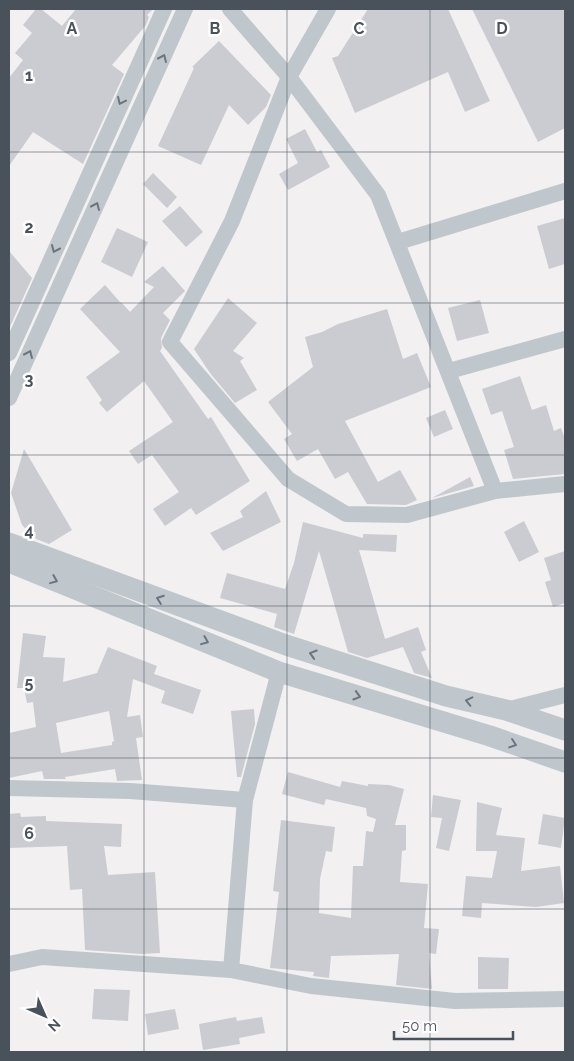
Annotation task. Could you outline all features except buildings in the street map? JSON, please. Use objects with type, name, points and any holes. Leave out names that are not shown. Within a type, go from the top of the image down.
[{"type":"street","points":[[9,353],[164,9]]},
{"type":"street","points":[[9,398],[185,9]]},
{"type":"street","points":[[230,9],[289,77],[378,195],[449,371],[494,491]]},
{"type":"street","points":[[328,9],[289,77],[232,221],[170,342],[288,478],[346,514],[406,515],[494,491],[565,484]]},
{"type":"street","points":[[398,242],[565,191]]},
{"type":"street","points":[[449,371],[565,339]]},
{"type":"street","points":[[9,543],[286,645],[446,696],[506,710],[565,730]]},
{"type":"street","points":[[9,562],[279,672],[490,736],[565,762]]},
{"type":"street","points":[[231,970],[245,800],[279,672]]},
{"type":"street","points":[[490,736],[506,710],[565,695]]},
{"type":"street","points":[[9,788],[130,791],[245,800]]},
{"type":"street","points":[[9,964],[42,957],[231,970],[311,986],[455,1001],[565,998]]}]
